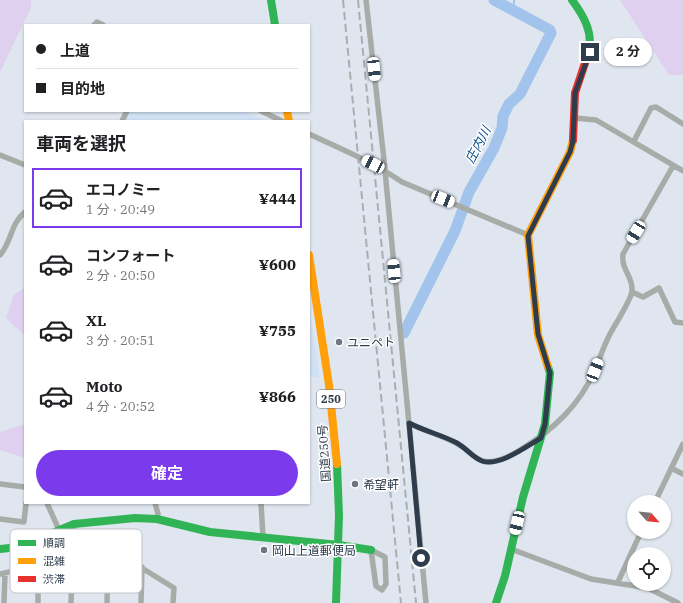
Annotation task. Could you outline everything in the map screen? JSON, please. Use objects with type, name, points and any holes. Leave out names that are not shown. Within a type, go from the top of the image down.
[{"type":"main road","points":[[271,0],[275,24]]},
{"type":"main road","points":[[496,603],[505,576],[523,497],[545,424],[550,373],[538,334],[528,236],[570,152],[573,141],[575,93],[587,62],[591,43],[585,17],[572,0]]},
{"type":"main road","name":"国道250号","points":[[310,262],[333,411],[339,502],[339,545],[336,603]]},
{"type":"main road","points":[[62,529],[74,524],[101,520],[135,518],[157,519],[210,532],[263,536],[371,550]]},
{"type":"main road","points":[[0,549],[10,548]]},
{"type":"street","points":[[366,0],[385,170],[426,603]]},
{"type":"street","points":[[634,141],[651,108],[656,107],[683,124]]},
{"type":"street","points":[[263,112],[280,120]]},
{"type":"street","points":[[575,118],[596,120],[683,171]]},
{"type":"street","points":[[310,134],[385,170],[402,182],[528,236]]},
{"type":"street","points":[[0,155],[24,166]]},
{"type":"street","points":[[409,423],[457,443],[473,456],[483,461],[494,461],[510,456],[541,438],[560,421],[585,390],[609,336],[632,292],[630,276],[624,270],[622,262],[623,254],[674,166]]},
{"type":"street","points":[[0,255],[8,245],[12,229],[24,213]]},
{"type":"street","points":[[632,292],[643,297],[658,288],[675,322],[683,323]]},
{"type":"street","points":[[658,495],[683,444]]},
{"type":"street","points":[[671,468],[683,474]]},
{"type":"street","points":[[0,484],[24,487]]},
{"type":"street","points":[[0,519],[24,522],[26,504]]},
{"type":"street","points":[[47,504],[59,529]]},
{"type":"street","points":[[155,504],[158,514],[157,519]]},
{"type":"street","points":[[261,504],[263,536]]},
{"type":"street","points":[[74,524],[74,529]]},
{"type":"street","points":[[618,582],[638,539]]},
{"type":"street","points":[[511,549],[591,579],[618,582],[648,588],[678,603]]},
{"type":"street","points":[[371,550],[385,557],[386,584],[382,590],[376,586],[371,550]]},
{"type":"street","points":[[142,567],[174,588],[173,603]]},
{"type":"street","points":[[3,574],[4,603]]},
{"type":"street","points":[[71,593],[71,603]]},
{"type":"street","points":[[107,593],[107,603]]},
{"type":"street","points":[[141,593],[141,603]]},
{"type":"shaded area","points":[[0,0],[31,0],[31,8],[0,72]]},
{"type":"shaded area","points":[[620,0],[683,0],[683,75],[669,75]]},
{"type":"shaded area","points":[[130,112],[246,112],[264,120],[126,120]]},
{"type":"shaded area","points":[[24,288],[24,335],[6,318],[14,295]]},
{"type":"shaded area","points":[[310,312],[320,378],[310,376]]},
{"type":"shaded area","points":[[24,424],[24,458],[0,450],[0,432]]},
{"type":"waterway","name":"庄内川","points":[[404,333],[455,231],[469,192],[494,148],[502,128],[503,116],[509,104],[520,94],[551,33],[550,30],[494,0]]},
{"type":"waterway","points":[[514,0],[514,10]]},
{"type":"railway","points":[[343,0],[401,603]]},
{"type":"railway","points":[[358,0],[416,603]]},
{"type":"traffic: fast","points":[[271,0],[275,24]]},
{"type":"traffic: fast","points":[[572,0],[580,11],[586,24],[590,37],[589,51]]},
{"type":"traffic: fast","points":[[496,603],[505,576],[523,497],[545,424],[550,373],[548,367]]},
{"type":"traffic: fast","points":[[336,603],[339,515],[337,464]]},
{"type":"traffic: fast","points":[[62,529],[74,524],[135,518],[157,519],[210,532],[339,545],[371,550]]},
{"type":"traffic: fast","points":[[0,549],[10,548]]},
{"type":"traffic: slow","points":[[287,112],[289,120]]},
{"type":"traffic: slow","points":[[548,367],[538,335],[528,235],[570,152],[573,140]]},
{"type":"traffic: slow","points":[[310,262],[329,385],[337,464]]},
{"type":"traffic: jam","points":[[573,140],[575,93],[589,51]]},
{"type":"place","name":"ユニペト","points":[[339,342]]},
{"type":"place","name":"希望軒","points":[[355,484]]},
{"type":"place","name":"岡山上道郵便局","points":[[264,550]]},
{"type":"route","points":[[421,558],[409,423],[428,432],[451,440],[464,447],[473,456],[483,461],[494,461],[510,456],[541,438],[545,424],[550,373],[538,334],[531,278],[528,236],[570,152],[573,141],[575,118],[575,93],[590,52]]}]
